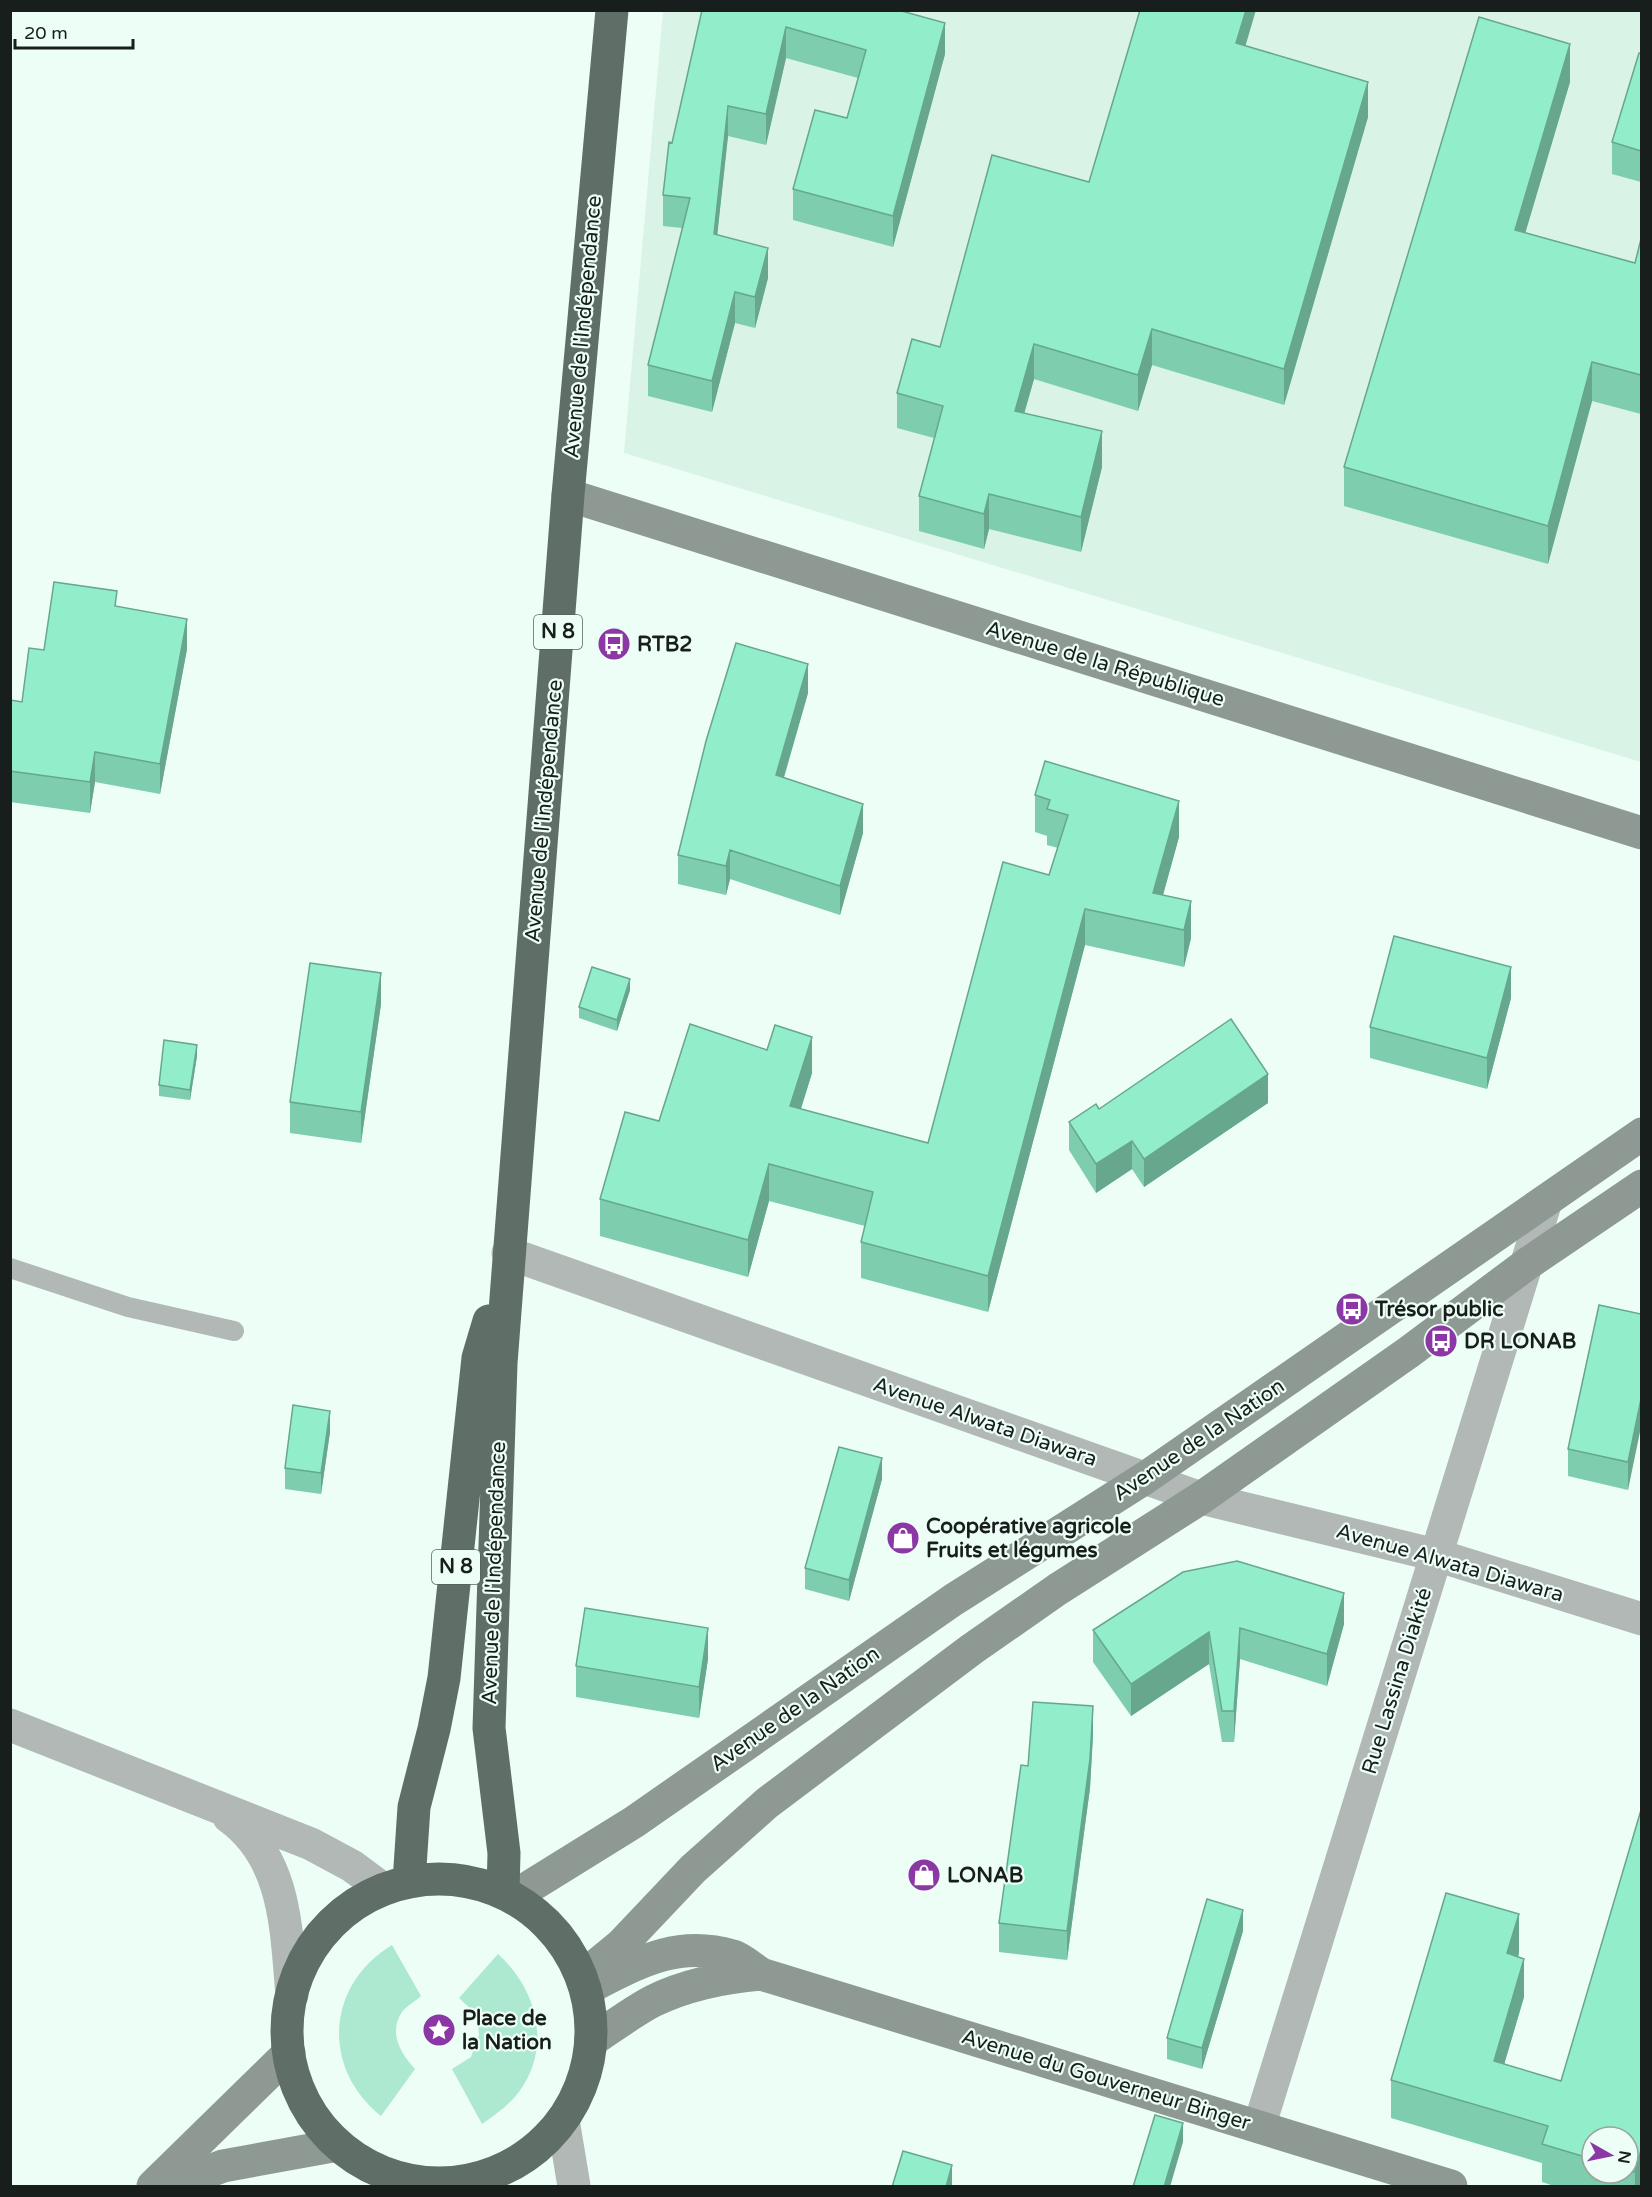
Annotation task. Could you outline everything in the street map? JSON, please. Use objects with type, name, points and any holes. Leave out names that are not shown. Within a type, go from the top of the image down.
[{"type":"highway","name":"Avenue de l'Indépendance","points":[[508,1894],[489,1728],[501,1363],[568,495],[612,10]]},
{"type":"highway","name":"Avenue de l'Indépendance","points":[[396,1885],[444,1678],[478,1358],[508,1253]]},
{"type":"highway","points":[[434,1879],[465,1881],[508,1894],[558,1936],[584,1983],[591,2041],[586,2070],[577,2096],[563,2120],[545,2141],[523,2158],[498,2172],[467,2184],[372,2177],[338,2145],[304,2102],[294,2078],[289,2053],[288,2024],[291,1995],[301,1967],[336,1919],[352,1907],[396,1885],[434,1879]]},
{"type":"main road","name":"Avenue de la République","points":[[568,495],[1641,832]]},
{"type":"main road","name":"Avenue de la Nation","points":[[508,1894],[634,1822],[953,1600],[1145,1478],[1641,1134]]},
{"type":"main road","points":[[584,1983],[693,1869],[767,1803],[972,1649],[1058,1589],[1201,1498],[1409,1352],[1527,1264],[1641,1186]]},
{"type":"main road","name":"Avenue du Gouverneur Binger","points":[[584,1983],[646,1958],[680,1950],[734,1956],[760,1974],[1450,2187]]},
{"type":"main road","name":"Avenue du Gouverneur Binger","points":[[591,2041],[652,2002],[681,1990],[731,1977],[760,1974]]},
{"type":"main road","points":[[153,2187],[289,2053]]},
{"type":"main road","points":[[170,2187],[223,2166],[338,2145]]},
{"type":"street","name":"Rue Lassina Diakité","points":[[1259,2127],[1546,1201]]},
{"type":"street","name":"Avenue Alwata Diawara","points":[[508,1253],[1201,1498],[1436,1555],[1641,1619]]},
{"type":"street","points":[[10,1725],[205,1800],[311,1844],[352,1866],[396,1885]]},
{"type":"street","points":[[205,1800],[247,1830],[269,1862],[284,1910],[291,1995]]},
{"type":"street","points":[[563,2120],[574,2187]]},
{"type":"lane","points":[[10,1268],[128,1307],[234,1331]]},
{"type":"shaded area","points":[[663,11],[1641,11],[1641,762],[624,453]]},
{"type":"green space","points":[[392,1945],[421,1996],[402,2012],[396,2028],[401,2050],[415,2069],[381,2116],[362,2097],[348,2075],[341,2051],[339,2028],[344,2004],[354,1982],[370,1962]]},
{"type":"green space","points":[[498,1954],[510,1966],[528,1995],[534,2011],[537,2045],[534,2062],[523,2086],[508,2104],[482,2124],[452,2069],[471,2057],[479,2035],[477,2015],[459,1998]]},
{"type":"building","points":[[702,10],[898,10],[945,23],[893,216],[793,189],[815,110],[847,118],[866,50],[786,27],[766,114],[728,106],[714,234],[768,248],[755,297],[735,292],[712,381],[648,365],[690,198],[663,195],[669,142],[672,143]]},
{"type":"building","points":[[1140,10],[1246,10],[1236,43],[1368,82],[1284,369],[1152,329],[1138,375],[1034,344],[1015,411],[1102,431],[1081,517],[989,494],[984,514],[919,496],[943,406],[897,393],[912,339],[940,347],[992,155],[1089,182]]},
{"type":"building","points":[[1479,17],[1570,44],[1515,230],[1635,263],[1641,239],[1641,375],[1592,362],[1548,526],[1344,467]]},
{"type":"building","points":[[1639,53],[1641,53],[1641,151],[1612,142]]},
{"type":"building","points":[[54,582],[117,591],[115,606],[187,619],[160,764],[95,752],[90,782],[10,771],[10,700],[22,702],[29,648],[44,650]]},
{"type":"building","points":[[736,643],[808,664],[776,775],[863,804],[840,886],[730,850],[726,866],[678,855],[706,741]]},
{"type":"building","points":[[1045,761],[1179,801],[1153,893],[1191,901],[1184,930],[1085,909],[988,1276],[861,1242],[873,1192],[769,1164],[748,1240],[600,1199],[625,1112],[659,1121],[690,1024],[767,1050],[775,1025],[812,1037],[790,1106],[928,1143],[1003,862],[1049,875],[1068,815],[1047,809],[1050,800],[1035,795]]},
{"type":"building","points":[[1394,936],[1511,967],[1487,1058],[1370,1027]]},
{"type":"building","points":[[310,963],[381,973],[361,1112],[290,1102]]},
{"type":"building","points":[[592,967],[630,979],[617,1020],[579,1007]]},
{"type":"building","points":[[1231,1019],[1268,1074],[1144,1159],[1132,1141],[1096,1164],[1069,1122],[1096,1104],[1099,1109]]},
{"type":"building","points":[[164,1040],[197,1045],[190,1090],[159,1085]]},
{"type":"building","points":[[1599,1305],[1641,1314],[1641,1399],[1628,1462],[1568,1449]]},
{"type":"building","points":[[293,1405],[330,1411],[321,1473],[285,1468]]},
{"type":"building","points":[[839,1447],[882,1458],[849,1580],[805,1568]]},
{"type":"building","points":[[1237,1561],[1344,1593],[1327,1654],[1240,1628],[1234,1711],[1222,1711],[1209,1632],[1131,1684],[1093,1630],[1183,1572]]},
{"type":"building","points":[[585,1608],[708,1628],[699,1687],[576,1666]]},
{"type":"building","points":[[1033,1702],[1093,1706],[1090,1759],[1067,1931],[999,1923],[1021,1765],[1028,1766]]},
{"type":"building","points":[[1641,1810],[1640,2154],[1640,2125],[1580,2125],[1580,2155],[1542,2144],[1548,2126],[1391,2080],[1446,1893],[1519,1914],[1507,1953],[1524,1959],[1494,2061],[1561,2081]]},
{"type":"building","points":[[1207,1899],[1243,1910],[1202,2048],[1167,2038]]},
{"type":"building","points":[[1155,2115],[1183,2123],[1164,2187],[1133,2187]]},
{"type":"building","points":[[903,2151],[952,2165],[946,2187],[892,2187]]},
{"type":"place","name":"RTB2","points":[[614,644]]},
{"type":"place","name":"Trésor public","points":[[1352,1309]]},
{"type":"place","name":"DR LONAB","points":[[1441,1341]]},
{"type":"place","name":"Coopérative agricole Fruits et légumes","points":[[903,1538]]},
{"type":"place","name":"LONAB","points":[[924,1875]]},
{"type":"place","name":"Place de la Nation","points":[[439,2030]]}]
